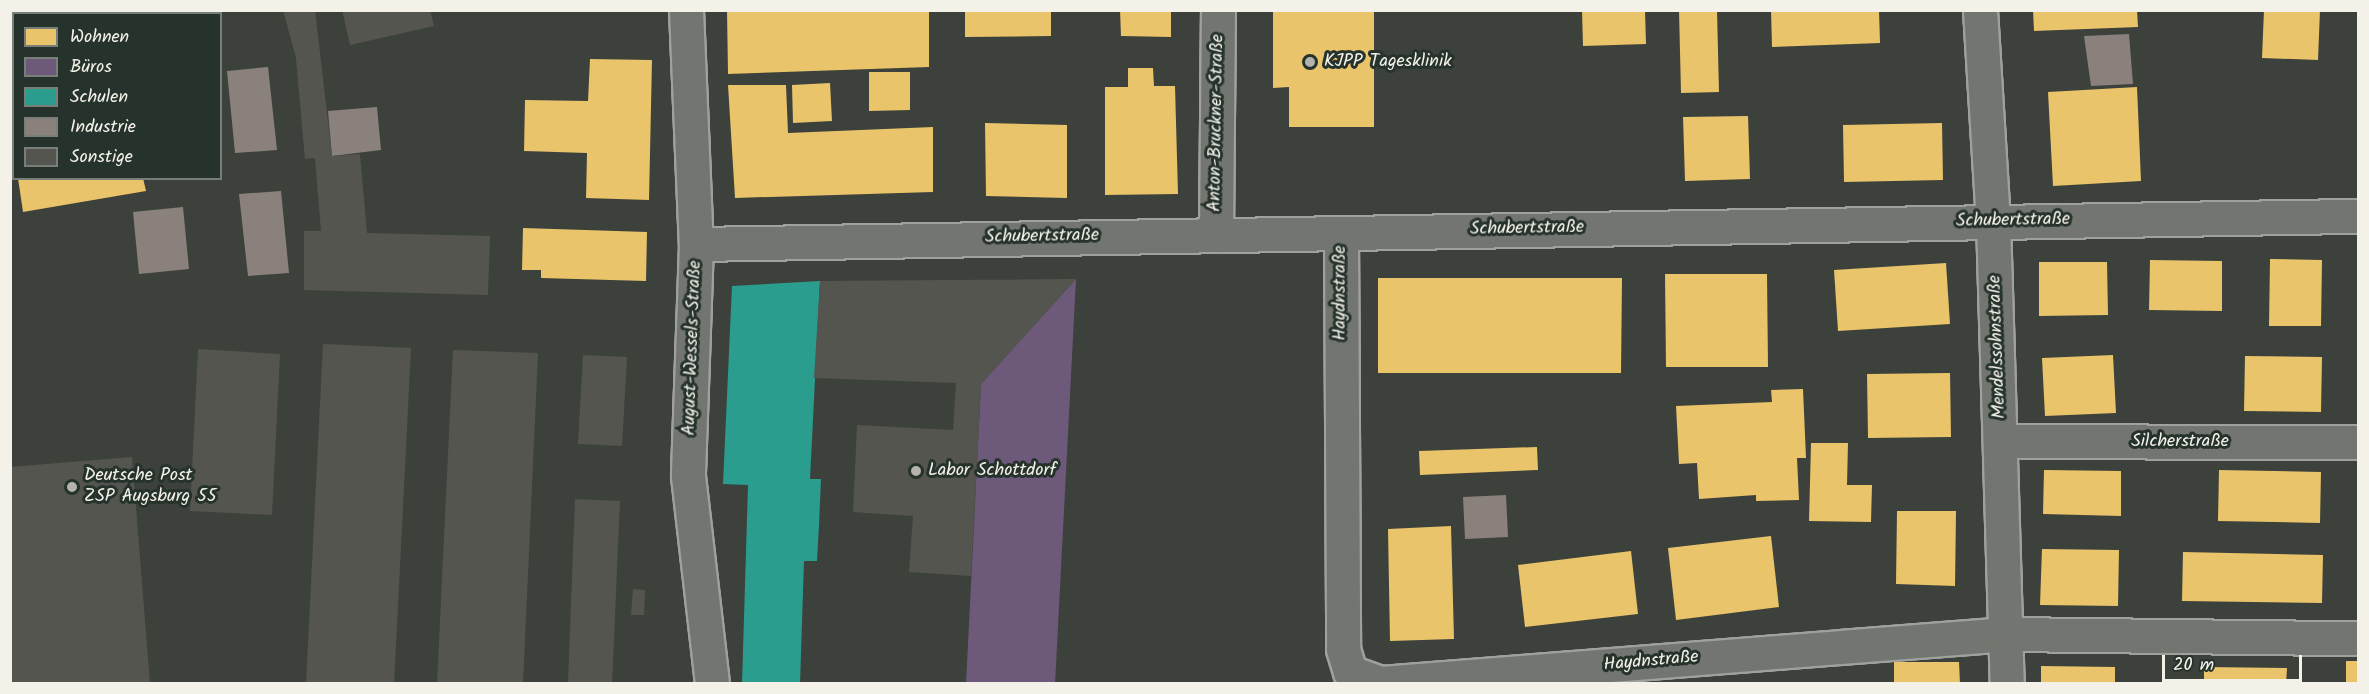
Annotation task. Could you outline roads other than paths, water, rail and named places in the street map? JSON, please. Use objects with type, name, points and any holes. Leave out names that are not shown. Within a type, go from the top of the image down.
[{"type":"street","name":"August-Wessels-Straße","points":[[686,10],[696,244],[688,476],[712,684]]},
{"type":"street","name":"Anton-Bruckner-Straße","points":[[1216,235],[1218,10]]},
{"type":"street","name":"Mendelssohnstraße","points":[[1980,10],[1993,222],[2007,684]]},
{"type":"street","name":"Schubertstraße","points":[[696,244],[2358,216]]},
{"type":"street","name":"Haydnstraße","points":[[1341,233],[1343,649],[1350,672],[1381,683],[2007,633],[2358,630]]},
{"type":"street","name":"Silcherstraße","points":[[2001,441],[2358,442]]},
{"type":"place","name":"KJPP Tagesklinik","points":[[1310,62]]},
{"type":"place","name":"Labor Schottdorf","points":[[916,471]]},
{"type":"place","name":"Deutsche Post ZSP Augsburg 55","points":[[72,487]]}]
